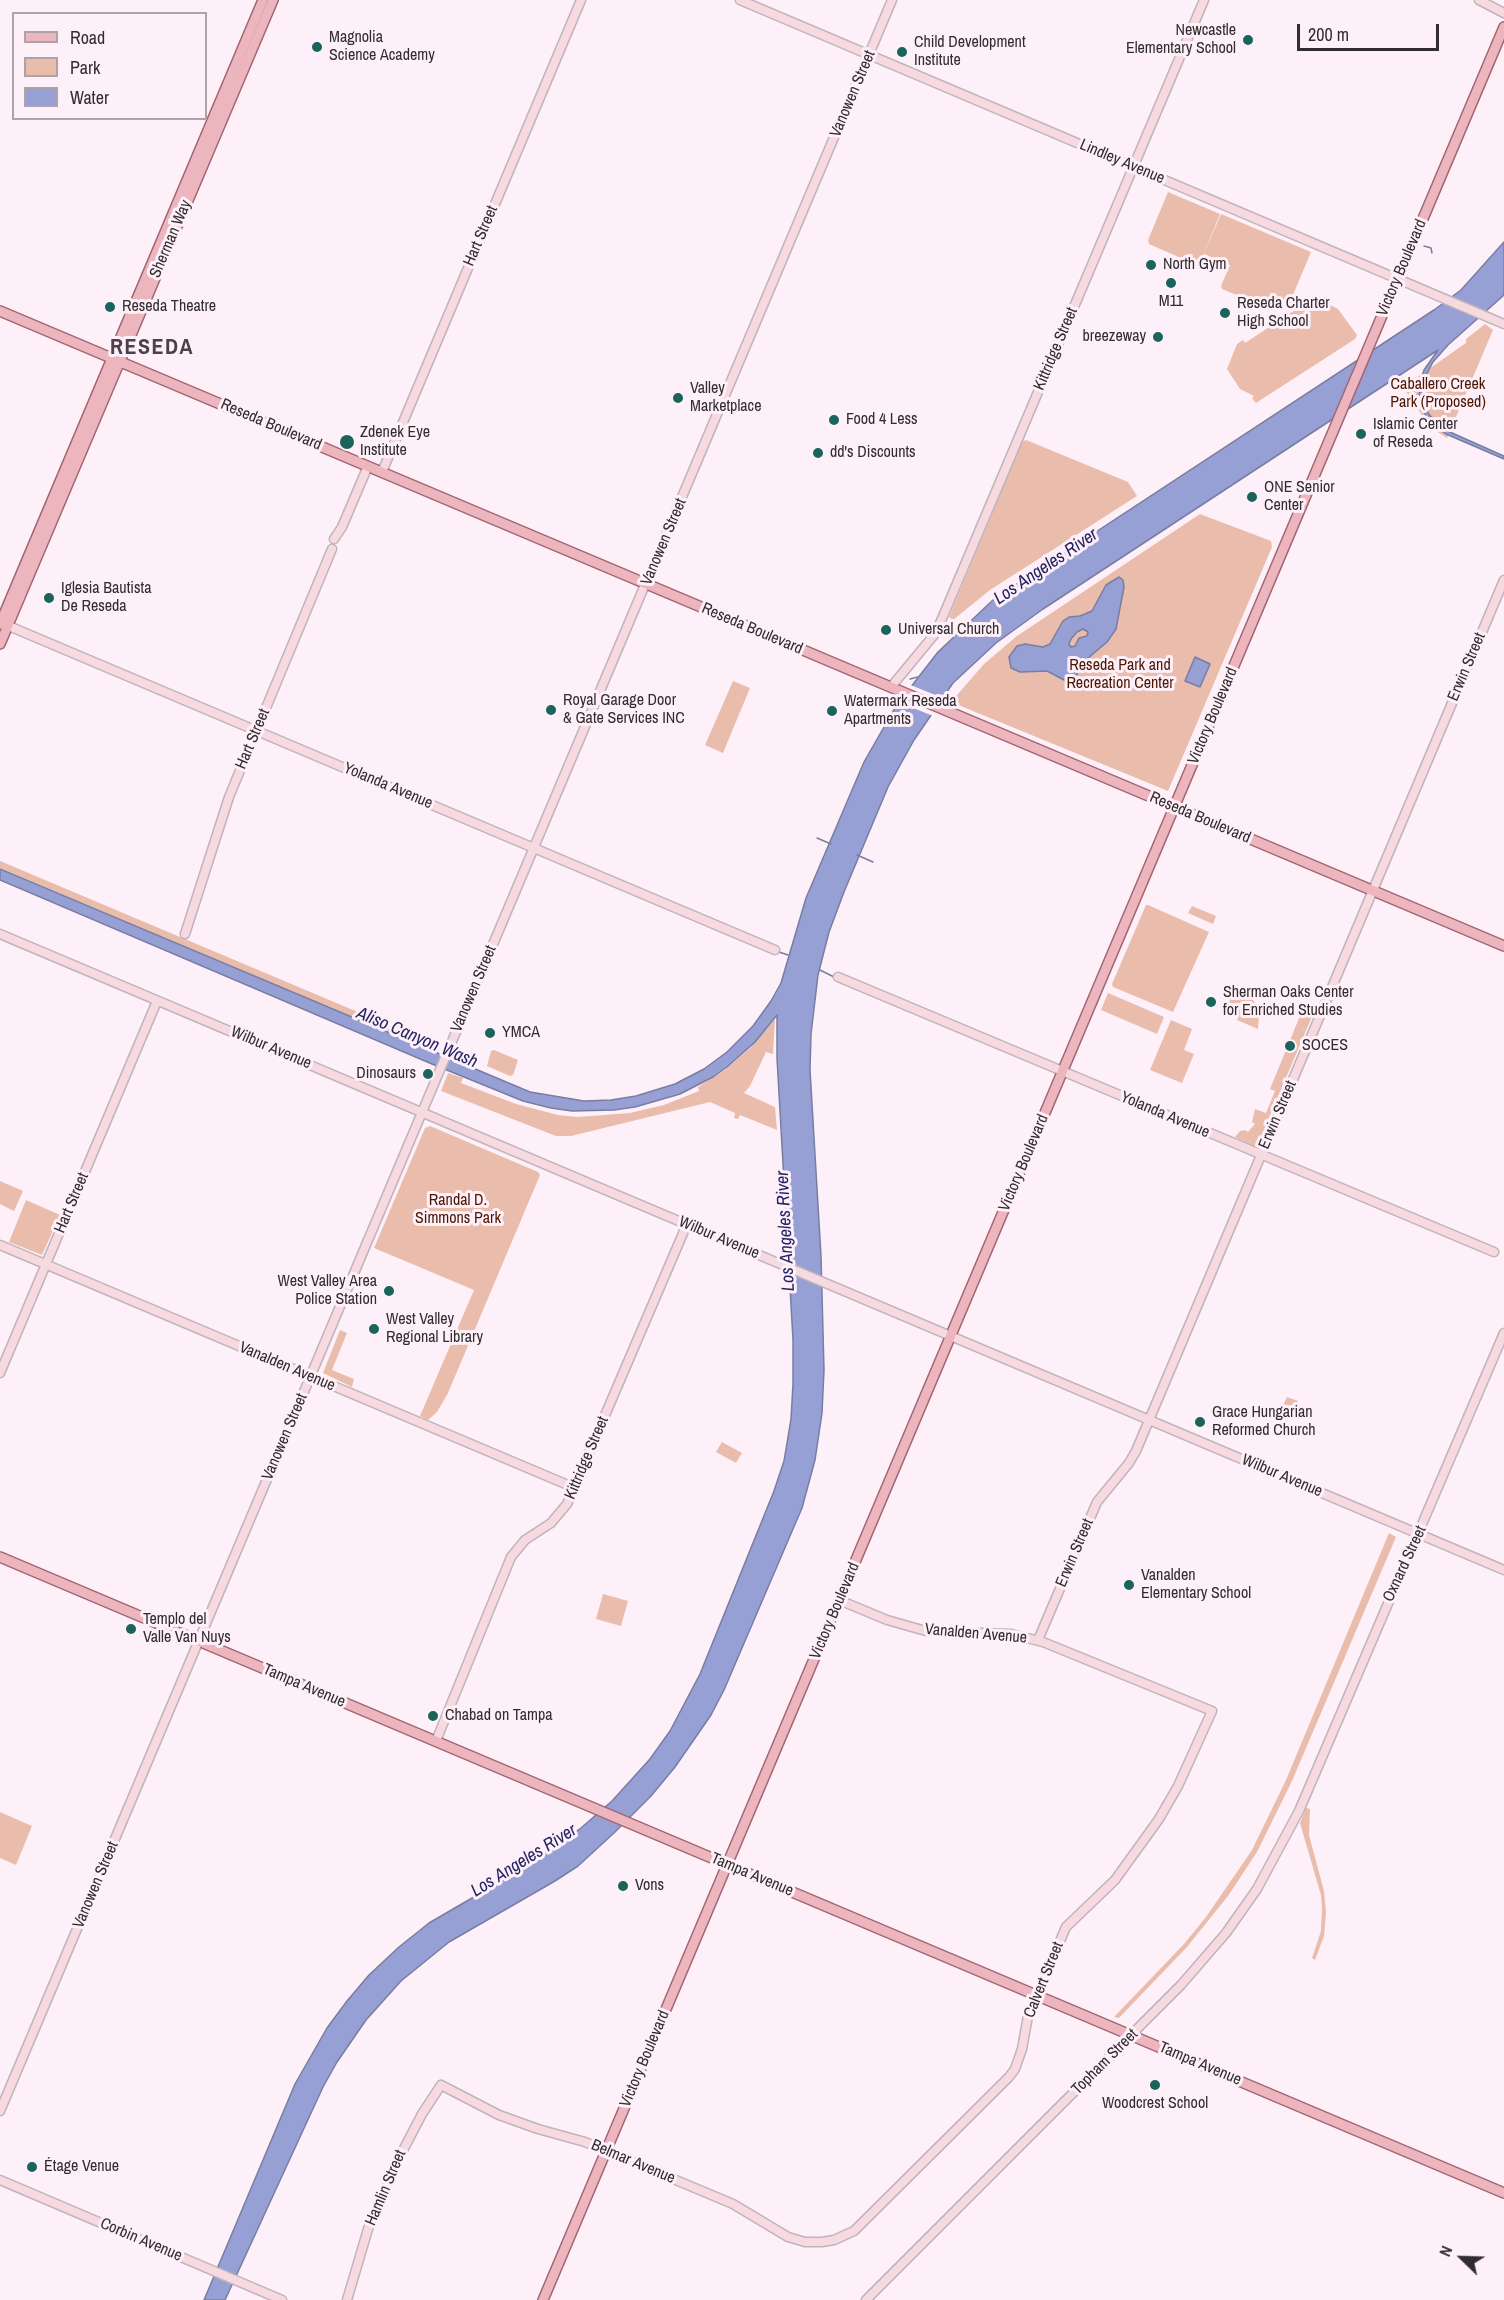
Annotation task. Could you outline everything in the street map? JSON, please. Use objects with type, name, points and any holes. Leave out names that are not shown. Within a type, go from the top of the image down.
[{"type":"main road","name":"Sherman Way","points":[[116,360],[263,0]]},
{"type":"main road","name":"Sherman Way","points":[[0,644],[3,624],[273,0]]},
{"type":"main road","name":"Victory Boulevard","points":[[543,2300],[1504,27]]},
{"type":"main road","name":"Reseda Boulevard","points":[[0,311],[1504,946]]},
{"type":"main road","name":"Tampa Avenue","points":[[0,1557],[1504,2193]]},
{"type":"street","name":"Hart Street","points":[[382,472],[581,0]]},
{"type":"street","name":"Lindley Avenue","points":[[740,0],[1504,324]]},
{"type":"street","name":"Vanowen Street","points":[[0,2111],[892,0]]},
{"type":"street","name":"Kittridge Street","points":[[895,689],[938,629],[1204,0]]},
{"type":"street","points":[[1479,0],[1504,13]]},
{"type":"street","points":[[337,540],[368,466]]},
{"type":"street","name":"Hart Street","points":[[185,934],[229,797],[332,549]]},
{"type":"street","name":"Erwin Street","points":[[1038,1640],[1097,1502],[1134,1457],[1504,580]]},
{"type":"street","name":"Yolanda Avenue","points":[[3,624],[775,950]]},
{"type":"street","name":"Wilbur Avenue","points":[[0,934],[1504,1570]]},
{"type":"street","name":"Yolanda Avenue","points":[[838,977],[1494,1252]]},
{"type":"street","name":"Hart Street","points":[[0,1372],[157,1000]]},
{"type":"street","name":"Kittridge Street","points":[[436,1741],[512,1557],[525,1540],[561,1514],[574,1488],[687,1224]]},
{"type":"street","name":"Vanalden Avenue","points":[[0,1245],[574,1488]]},
{"type":"street","name":"Oxnard Street","points":[[1306,1795],[1504,1333]]},
{"type":"street","name":"Vanalden Avenue","points":[[839,1600],[887,1620],[926,1631],[999,1633],[1038,1640],[1212,1711]]},
{"type":"street","name":"Calvert Street","points":[[822,2242],[834,2240],[854,2231],[1009,2077],[1018,2060],[1026,2021],[1066,1927],[1114,1880],[1159,1819],[1178,1786],[1212,1711]]},
{"type":"street","name":"Topham Street","points":[[866,2300],[1182,1985],[1242,1911],[1280,1850],[1306,1795]]},
{"type":"street","name":"Belmar Avenue","points":[[441,2085],[483,2108],[516,2122],[580,2140],[733,2204],[788,2237],[806,2242],[822,2242]]},
{"type":"street","name":"Hamlin Street","points":[[347,2300],[368,2229],[398,2160],[412,2130],[441,2085]]},
{"type":"street","name":"Corbin Avenue","points":[[0,2180],[282,2300]]},
{"type":"green space","points":[[1168,192],[1220,214],[1199,266],[1149,244],[1148,240]]},
{"type":"green space","points":[[1221,214],[1311,252],[1290,302],[1275,311],[1222,289],[1221,286],[1230,265],[1204,254]]},
{"type":"green space","points":[[1315,297],[1338,309],[1357,335],[1355,339],[1256,403],[1252,398],[1254,396],[1240,389],[1227,369],[1237,344],[1243,340],[1245,343]]},
{"type":"green space","name":"Caballero Creek Park (Proposed)","points":[[1485,324],[1493,330],[1447,438],[1430,427],[1403,387],[1466,343],[1466,339]]},
{"type":"green space","points":[[1026,440],[1128,482],[1137,496],[990,590],[953,620],[949,617],[1022,442]]},
{"type":"green space","name":"Reseda Park and Recreation Center","points":[[1200,514],[1271,541],[1272,547],[1168,791],[951,702],[984,664],[1017,636]]},
{"type":"green space","points":[[733,681],[750,688],[723,753],[705,745]]},
{"type":"green space","points":[[0,861],[436,1045],[438,1053],[0,868]]},
{"type":"green space","points":[[1146,905],[1209,932],[1173,1012],[1113,987],[1112,984]]},
{"type":"green space","points":[[1192,906],[1216,916],[1213,924],[1188,913]]},
{"type":"green space","points":[[1235,983],[1250,994],[1256,1005],[1259,1014],[1258,1029],[1237,1020],[1238,1010],[1228,1006]]},
{"type":"green space","points":[[1108,993],[1164,1017],[1157,1034],[1101,1010]]},
{"type":"green space","points":[[1316,1007],[1258,1144],[1254,1146],[1235,1137],[1240,1131],[1248,1132],[1255,1124],[1252,1122],[1255,1109],[1266,1113],[1275,1091],[1270,1089],[1302,1011]]},
{"type":"green space","points":[[775,1019],[773,1054],[766,1052],[750,1086],[744,1093],[775,1107],[777,1130],[740,1115],[738,1119],[734,1118],[735,1113],[710,1102],[571,1136],[556,1136],[441,1091],[448,1073],[463,1078],[461,1083],[516,1104],[558,1115],[577,1117],[630,1113],[664,1105],[699,1091],[698,1087],[725,1070],[750,1048]]},
{"type":"green space","points":[[1171,1020],[1192,1029],[1184,1050],[1194,1054],[1182,1083],[1150,1070]]},
{"type":"green space","points":[[494,1050],[518,1060],[513,1075],[510,1076],[487,1066],[491,1051]]},
{"type":"green space","name":"Randal D. Simmons Park","points":[[430,1126],[538,1172],[540,1175],[448,1393],[437,1412],[428,1420],[420,1416],[474,1290],[374,1248],[425,1128]]},
{"type":"green space","points":[[0,1181],[23,1191],[14,1211],[0,1204]]},
{"type":"green space","points":[[26,1200],[60,1215],[42,1255],[9,1242]]},
{"type":"green space","points":[[340,1330],[347,1333],[332,1370],[354,1379],[352,1387],[323,1373]]},
{"type":"green space","points":[[1287,1397],[1298,1401],[1292,1414],[1281,1409]]},
{"type":"green space","points":[[722,1442],[742,1453],[736,1463],[716,1452]]},
{"type":"green space","points":[[1389,1533],[1396,1537],[1292,1781],[1257,1852],[1228,1896],[1187,1947],[1119,2018],[1114,2017],[1184,1944],[1206,1917],[1252,1850],[1286,1780]]},
{"type":"green space","points":[[603,1594],[628,1601],[621,1626],[596,1619]]},
{"type":"green space","points":[[1306,1808],[1310,1809],[1309,1835],[1324,1891],[1326,1913],[1324,1936],[1315,1960],[1312,1958],[1321,1931],[1322,1907],[1321,1895],[1300,1823]]},
{"type":"green space","points":[[0,1812],[32,1826],[16,1865],[0,1858]]},
{"type":"water","name":"Los Angeles River","points":[[1504,242],[1504,295],[1448,345],[1433,362],[1424,379],[1422,393],[1428,413],[1441,428],[1504,456],[1504,459],[1446,434],[1426,416],[1419,398],[1420,383],[1424,370],[1438,350],[1043,609],[996,643],[953,683],[914,740],[888,787],[844,892],[829,932],[818,975],[811,1034],[810,1070],[821,1256],[824,1370],[822,1413],[815,1460],[802,1508],[724,1690],[711,1715],[675,1767],[651,1796],[614,1833],[578,1866],[449,1942],[401,1981],[366,2020],[323,2087],[225,2300],[204,2300],[295,2084],[327,2028],[347,2001],[369,1975],[429,1923],[522,1869],[581,1828],[612,1801],[650,1759],[670,1731],[700,1674],[774,1491],[784,1461],[791,1419],[793,1340],[777,1058],[777,1015],[755,1042],[727,1067],[680,1094],[635,1107],[614,1110],[572,1111],[551,1108],[523,1101],[432,1064],[0,880],[0,869],[530,1092],[584,1101],[611,1100],[636,1096],[675,1084],[704,1069],[727,1052],[753,1026],[771,1001],[781,983],[806,898],[864,762],[896,706],[938,652],[993,600],[1434,310],[1461,290]]},
{"type":"water","points":[[1119,577],[1123,580],[1124,587],[1116,629],[1107,642],[1087,659],[1075,677],[1066,681],[1047,671],[1020,672],[1011,668],[1009,657],[1017,646],[1025,644],[1043,647],[1050,644],[1063,621],[1069,617],[1080,616],[1092,611],[1106,585]],"holes":[[[1083,629],[1088,632],[1087,636],[1079,638],[1075,646],[1071,647],[1069,644],[1077,632]]]},
{"type":"water","points":[[1195,657],[1210,664],[1200,687],[1185,681]]},
{"type":"pier","points":[[908,684],[945,699],[933,716],[896,701]]},
{"type":"waterway","points":[[1424,246],[1431,248],[1432,253]]},
{"type":"waterway","points":[[910,679],[918,677]]},
{"type":"waterway","points":[[817,838],[831,844]]},
{"type":"waterway","points":[[857,855],[873,862]]},
{"type":"waterway","points":[[779,952],[788,955]]},
{"type":"waterway","points":[[820,970],[834,977]]},
{"type":"place","name":"Newcastle Elementary School","points":[[1248,40]]},
{"type":"place","name":"Magnolia Science Academy","points":[[317,47]]},
{"type":"place","name":"Child Development Institute","points":[[902,52]]},
{"type":"place","name":"North Gym","points":[[1151,265]]},
{"type":"place","name":"M11","points":[[1171,283]]},
{"type":"place","name":"Reseda Theatre","points":[[110,307]]},
{"type":"place","name":"Reseda Charter High School","points":[[1225,313]]},
{"type":"place","name":"breezeway","points":[[1158,337]]},
{"type":"place","name":"Valley Marketplace","points":[[678,398]]},
{"type":"place","name":"Food 4 Less","points":[[834,420]]},
{"type":"place","name":"Islamic Center of Reseda","points":[[1361,434]]},
{"type":"place","name":"Zdenek Eye Institute","points":[[347,442]]},
{"type":"place","name":"dd's Discounts","points":[[818,453]]},
{"type":"place","name":"ONE Senior Center","points":[[1252,497]]},
{"type":"place","name":"Iglesia Bautista De Reseda","points":[[49,598]]},
{"type":"place","name":"Universal Church","points":[[886,630]]},
{"type":"place","name":"Royal Garage Door & Gate Services INC","points":[[551,710]]},
{"type":"place","name":"Watermark Reseda Apartments","points":[[832,711]]},
{"type":"place","name":"Sherman Oaks Center for Enriched Studies","points":[[1211,1002]]},
{"type":"place","name":"YMCA","points":[[490,1033]]},
{"type":"place","name":"SOCES","points":[[1290,1046]]},
{"type":"place","name":"Dinosaurs","points":[[428,1074]]},
{"type":"place","name":"West Valley Area Police Station","points":[[389,1291]]},
{"type":"place","name":"West Valley Regional Library","points":[[374,1329]]},
{"type":"place","name":"Grace Hungarian Reformed Church","points":[[1200,1422]]},
{"type":"place","name":"Vanalden Elementary School","points":[[1129,1585]]},
{"type":"place","name":"Templo del Valle Van Nuys","points":[[131,1629]]},
{"type":"place","name":"Chabad on Tampa","points":[[433,1716]]},
{"type":"place","name":"Vons","points":[[623,1886]]},
{"type":"place","name":"Woodcrest School","points":[[1155,2085]]},
{"type":"place","name":"Étage Venue","points":[[32,2167]]},
{"type":"district","name":"RESEDA","points":[[152,348]]},
{"type":"water label","name":"Aliso Canyon Wash","points":[[417,1038]]}]
